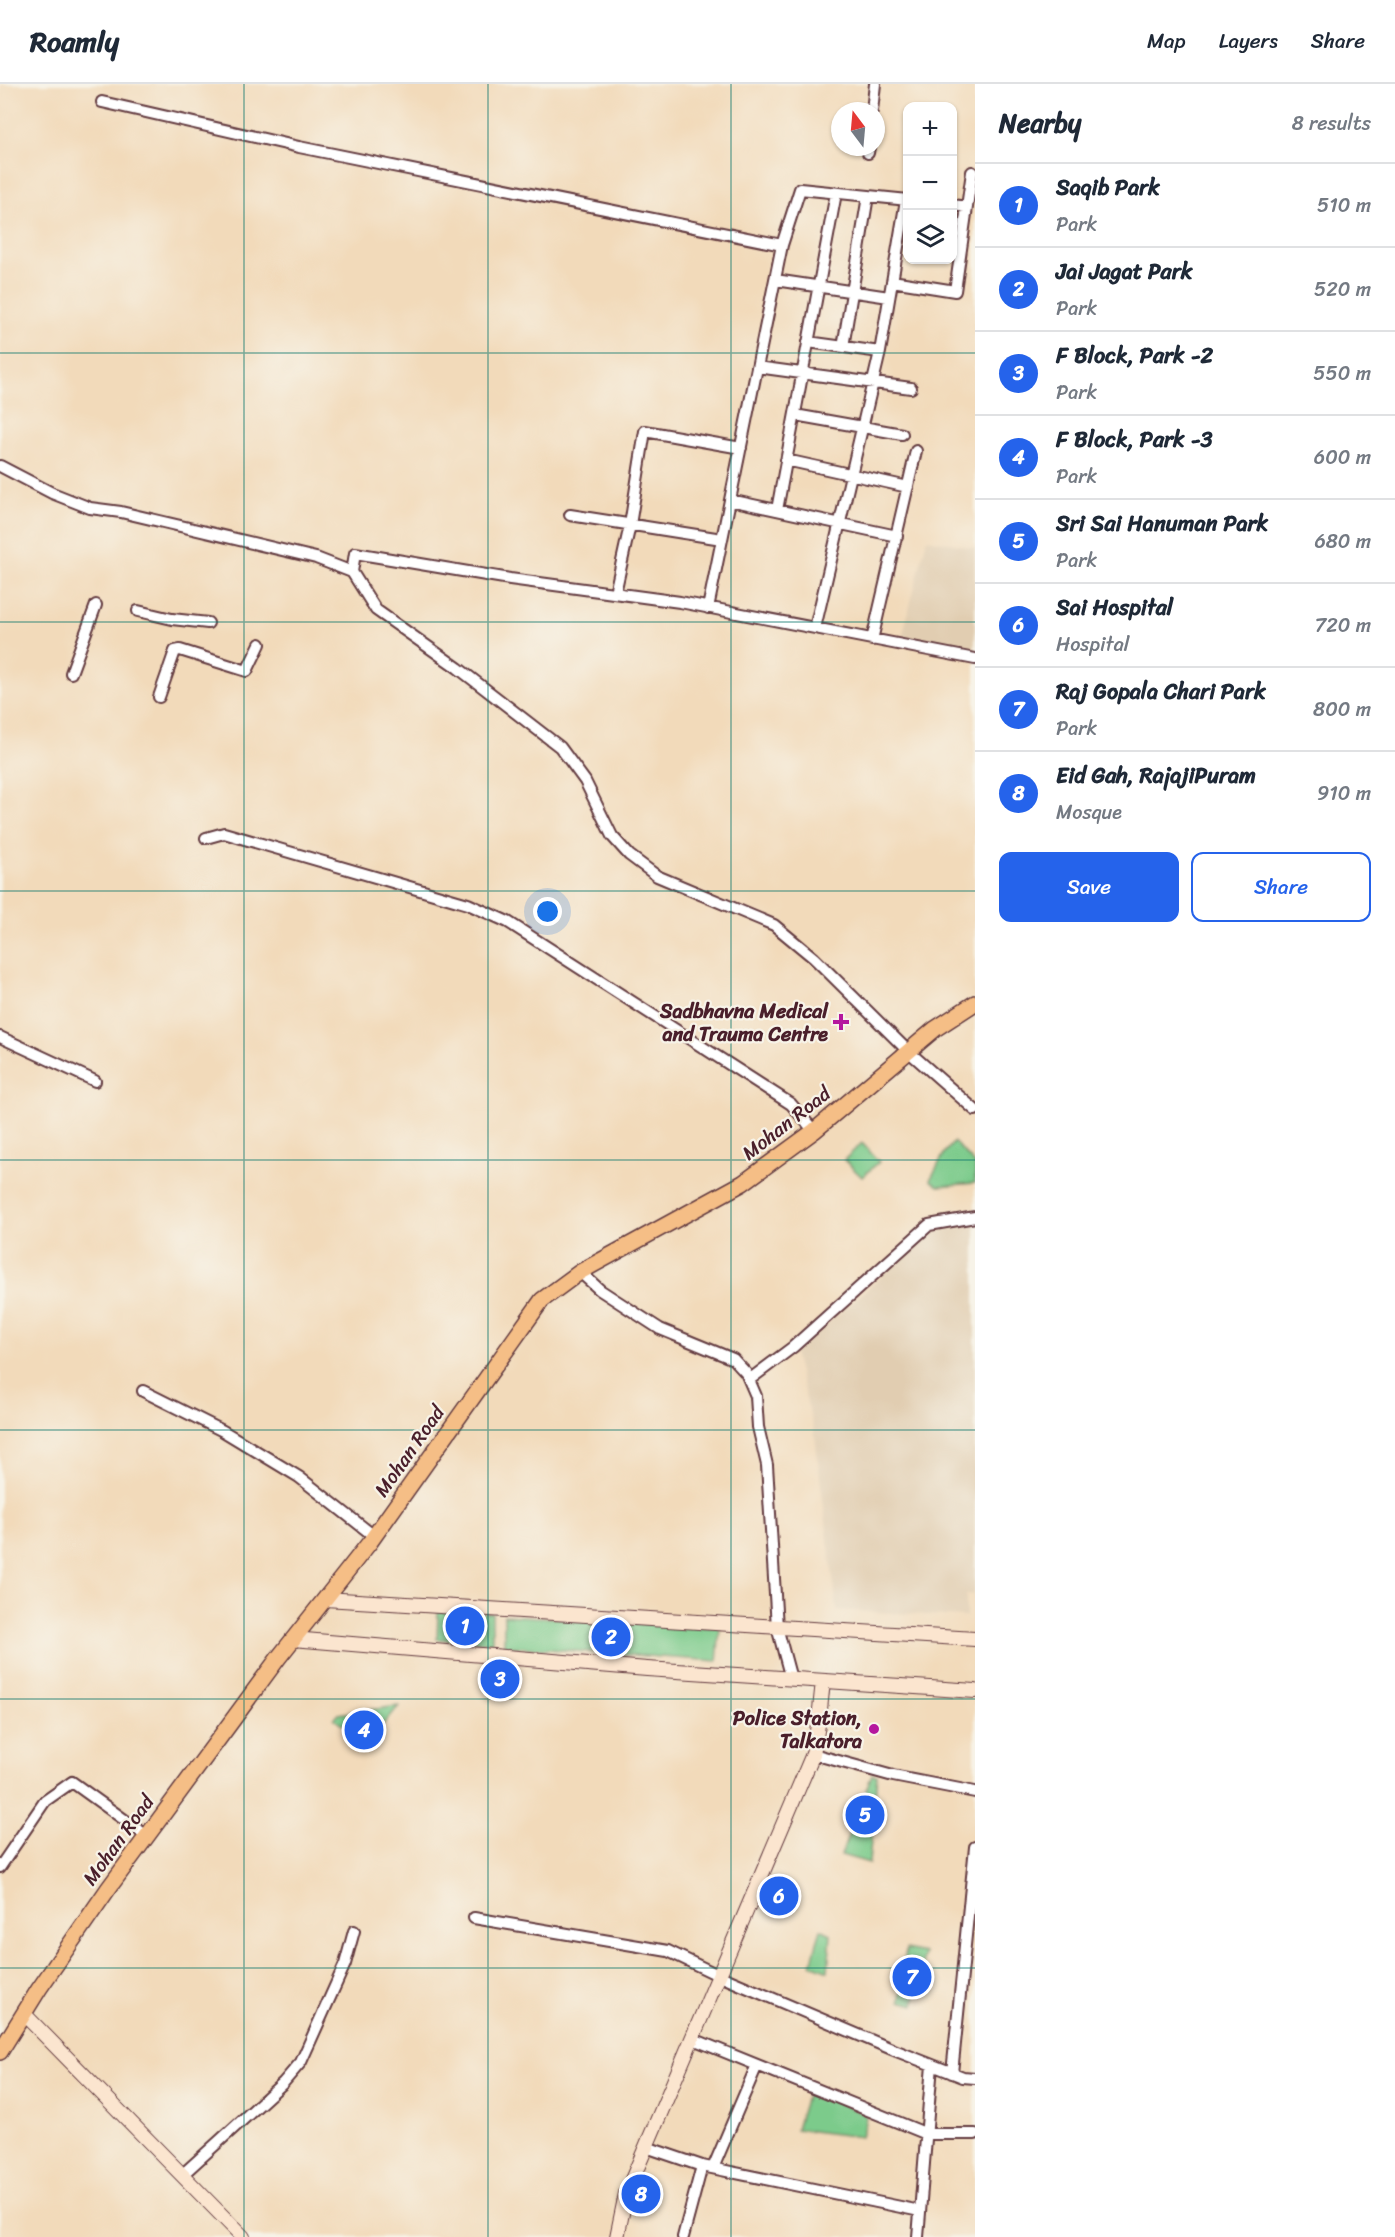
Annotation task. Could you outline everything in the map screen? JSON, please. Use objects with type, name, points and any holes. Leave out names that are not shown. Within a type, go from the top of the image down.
[{"type":"main road","name":"Mohan Road","points":[[0,2052],[108,1889],[293,1639],[374,1536],[542,1300],[580,1272],[743,1183],[814,1131],[935,1029],[975,1003]]},
{"type":"street","points":[[873,102],[875,84]]},
{"type":"street","points":[[102,102],[307,148],[782,245]]},
{"type":"street","points":[[892,282],[956,291],[972,172]]},
{"type":"street","points":[[708,608],[782,245],[800,189],[903,200]]},
{"type":"street","points":[[777,510],[836,193]]},
{"type":"street","points":[[843,347],[868,196]]},
{"type":"street","points":[[957,206],[967,207]]},
{"type":"street","points":[[815,628],[879,352],[905,210]]},
{"type":"street","points":[[775,280],[890,297]]},
{"type":"street","points":[[808,342],[879,352]]},
{"type":"street","points":[[758,367],[911,388]]},
{"type":"street","points":[[795,415],[902,434]]},
{"type":"street","points":[[615,593],[630,525],[645,431],[741,448]]},
{"type":"street","points":[[872,640],[916,451]]},
{"type":"street","points":[[786,460],[908,488]]},
{"type":"street","points":[[0,466],[52,493],[90,508],[122,512],[316,558],[352,572],[376,610],[560,747],[585,781],[612,836],[629,855],[657,876],[774,925],[814,958],[908,1052],[975,1109]]},
{"type":"street","points":[[730,500],[897,536]]},
{"type":"street","points":[[570,516],[722,539]]},
{"type":"street","points":[[352,572],[355,553],[510,579],[708,608],[975,659]]},
{"type":"street","points":[[71,673],[96,605]]},
{"type":"street","points":[[138,611],[172,619],[208,623]]},
{"type":"street","points":[[159,698],[175,651],[180,650],[247,670],[260,644]]},
{"type":"street","points":[[206,838],[224,833],[468,904],[508,922],[791,1104],[814,1131]]},
{"type":"street","points":[[0,1037],[95,1081]]},
{"type":"street","points":[[749,1380],[793,1347],[929,1225],[975,1217]]},
{"type":"street","points":[[580,1272],[600,1290],[660,1329],[733,1359],[746,1373],[756,1396],[758,1427],[767,1466],[777,1627],[791,1679]]},
{"type":"street","points":[[143,1391],[223,1431],[299,1477],[374,1536]]},
{"type":"street","points":[[325,1599],[975,1639]]},
{"type":"street","points":[[293,1639],[647,1669],[975,1691]]},
{"type":"street","points":[[617,2237],[626,2194],[813,1754],[823,1681]]},
{"type":"street","points":[[813,1754],[893,1776],[975,1792]]},
{"type":"street","points":[[0,1867],[45,1801],[72,1782],[147,1836]]},
{"type":"street","points":[[952,2073],[975,1847]]},
{"type":"street","points":[[474,1918],[668,1951],[720,1976],[932,2065],[963,2077],[975,2078]]},
{"type":"street","points":[[182,2175],[283,2083],[301,2062],[345,1964],[354,1930]]},
{"type":"street","points":[[24,2014],[243,2237]]},
{"type":"street","points":[[693,2039],[927,2134],[975,2134]]},
{"type":"street","points":[[682,2237],[708,2167],[757,2065]]},
{"type":"street","points":[[918,2237],[932,2065]]},
{"type":"street","points":[[646,2147],[708,2167],[920,2211]]},
{"type":"shaded area","points":[[927,539],[975,548],[975,653],[902,637]]},
{"type":"shaded area","points":[[975,1224],[975,1594],[966,1595],[966,1617],[837,1610],[814,1429],[794,1353],[931,1233]]},
{"type":"green space","points":[[954,1142],[975,1164],[975,1183],[938,1186],[930,1180],[945,1152]]},
{"type":"green space","points":[[862,1143],[879,1162],[862,1177],[844,1160]]},
{"type":"green space","points":[[438,1611],[492,1613],[492,1643],[437,1639]]},
{"type":"green space","points":[[504,1615],[720,1628],[717,1661],[504,1646]]},
{"type":"green space","points":[[491,1668],[518,1670],[503,1697],[482,1687]]},
{"type":"green space","points":[[399,1706],[367,1743],[334,1718],[338,1714]]},
{"type":"green space","points":[[872,1774],[877,1775],[869,1863],[841,1855]]},
{"type":"green space","points":[[821,1929],[831,1934],[828,1971],[811,1964]]},
{"type":"green space","points":[[906,1949],[925,1953],[914,2005],[900,2001]]},
{"type":"green space","points":[[808,2090],[867,2115],[861,2137],[796,2129]]},
{"type":"place","name":"Sadbhavna Medical and Trauma Centre","points":[[841,1022]]},
{"type":"place","name":"Saqib Park","points":[[465,1626]]},
{"type":"place","name":"Jai Jagat Park","points":[[611,1637]]},
{"type":"place","name":"F Block, Park -2","points":[[500,1679]]},
{"type":"place","name":"Police Station, Talkatora","points":[[874,1729]]},
{"type":"place","name":"F Block, Park -3","points":[[364,1730]]},
{"type":"place","name":"Sri Sai Hanuman Park","points":[[865,1815]]},
{"type":"place","name":"Sai Hospital","points":[[779,1896]]},
{"type":"place","name":"Raj Gopala Chari Park","points":[[912,1977]]},
{"type":"place","name":"Eid Gah, RajajiPuram","points":[[641,2194]]}]
